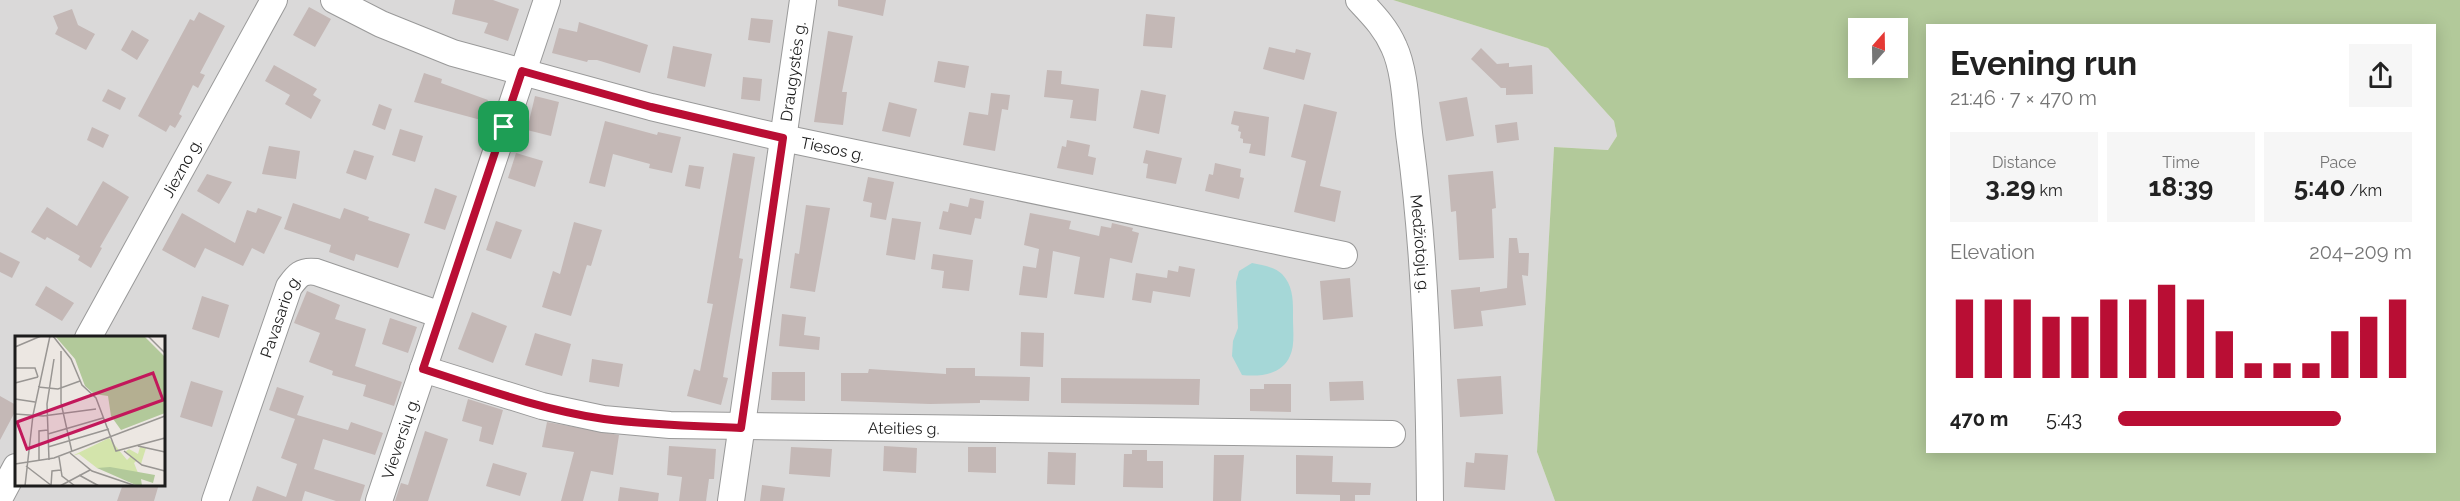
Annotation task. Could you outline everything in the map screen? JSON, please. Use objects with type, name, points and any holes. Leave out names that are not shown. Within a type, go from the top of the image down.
[{"type":"street","name":"Jiezno g.","points":[[89,336],[274,0]]},
{"type":"street","name":"Tiesos g.","points":[[334,0],[381,24],[453,53],[651,107],[783,138],[1344,255]]},
{"type":"street","name":"Vieversių g.","points":[[379,501],[547,0]]},
{"type":"street","name":"Draugystės g.","points":[[731,501],[803,0]]},
{"type":"street","name":"Medžiotojų g.","points":[[1359,0],[1386,30],[1396,50],[1401,73],[1419,207],[1426,295],[1430,501]]},
{"type":"street","name":"Pavasario g.","points":[[215,501],[289,287],[298,274],[308,271],[316,272],[441,315]]},
{"type":"street","name":"Ateities g.","points":[[423,369],[542,406],[603,419],[670,425],[741,428],[1392,434]]},
{"type":"shaded area","points":[[0,0],[1393,0],[1548,48],[1614,121],[1617,136],[1608,150],[1554,147],[1537,452],[1555,501],[0,501]]},
{"type":"green space","points":[[1393,0],[2460,0],[2460,501],[1555,501],[1537,452],[1554,147],[1608,150],[1617,136],[1614,121],[1548,48]]},
{"type":"water","points":[[1252,263],[1272,268],[1282,274],[1291,289],[1293,306],[1293,342],[1290,356],[1276,371],[1256,376],[1242,375],[1232,356],[1233,341],[1238,328],[1236,282],[1239,271]]},
{"type":"building","points":[[455,0],[493,0],[519,9],[508,41],[484,33],[488,23],[452,14]]},
{"type":"building","points":[[838,0],[886,0],[883,16],[838,6]]},
{"type":"building","points":[[309,7],[331,19],[315,47],[293,35]]},
{"type":"building","points":[[72,9],[78,25],[95,34],[86,50],[55,34],[58,28],[53,16]]},
{"type":"building","points":[[199,12],[225,26],[200,73],[205,75],[198,88],[193,85],[179,114],[182,116],[175,128],[170,125],[166,132],[138,116],[190,19],[194,21]]},
{"type":"building","points":[[1146,14],[1175,17],[1172,48],[1143,46]]},
{"type":"building","points":[[751,18],[773,20],[770,43],[748,40]]},
{"type":"building","points":[[579,22],[648,45],[640,73],[597,60],[587,62],[552,53],[559,28],[577,32]]},
{"type":"building","points":[[132,30],[149,40],[137,60],[121,50]]},
{"type":"building","points":[[828,31],[853,36],[842,92],[847,92],[843,125],[814,122]]},
{"type":"building","points":[[673,46],[712,54],[705,87],[667,78]]},
{"type":"building","points":[[1269,47],[1295,53],[1296,49],[1311,53],[1304,80],[1263,69]]},
{"type":"building","points":[[1481,48],[1497,64],[1509,63],[1509,67],[1532,65],[1533,94],[1506,95],[1506,88],[1501,88],[1471,59]]},
{"type":"building","points":[[938,61],[969,66],[965,88],[934,82]]},
{"type":"building","points":[[274,65],[317,89],[313,95],[321,100],[311,119],[285,104],[290,95],[265,81]]},
{"type":"building","points":[[1047,70],[1062,71],[1061,84],[1099,89],[1096,121],[1070,118],[1073,100],[1044,97]]},
{"type":"building","points":[[424,73],[442,79],[441,83],[488,100],[481,120],[414,102]]},
{"type":"building","points":[[743,77],[762,79],[760,101],[741,99]]},
{"type":"building","points":[[108,89],[126,98],[120,110],[102,101]]},
{"type":"building","points":[[1141,90],[1166,95],[1159,134],[1133,128]]},
{"type":"building","points":[[991,93],[1010,95],[1008,110],[1002,109],[995,151],[963,145],[969,112],[988,115]]},
{"type":"building","points":[[535,96],[559,102],[551,136],[527,130]]},
{"type":"building","points":[[1467,97],[1474,136],[1446,141],[1439,102]]},
{"type":"building","points":[[889,102],[917,109],[910,137],[882,131]]},
{"type":"building","points":[[379,104],[392,109],[385,130],[372,125]]},
{"type":"building","points":[[1304,104],[1337,112],[1320,186],[1341,191],[1335,222],[1294,212],[1306,161],[1291,157]]},
{"type":"building","points":[[1234,111],[1269,117],[1265,156],[1249,153],[1251,144],[1243,143],[1243,139],[1240,138],[1241,132],[1238,131],[1239,126],[1231,124]]},
{"type":"building","points":[[605,121],[657,135],[658,132],[681,137],[672,173],[649,168],[650,164],[613,154],[605,187],[589,183]]},
{"type":"building","points":[[1517,122],[1519,140],[1497,143],[1495,125]]},
{"type":"building","points":[[92,127],[109,135],[103,148],[87,140]]},
{"type":"building","points":[[400,129],[423,136],[415,162],[392,155]]},
{"type":"building","points":[[1067,140],[1090,145],[1088,156],[1096,158],[1093,175],[1057,168],[1062,146],[1066,147]]},
{"type":"building","points":[[269,146],[300,151],[296,179],[262,174]]},
{"type":"building","points":[[354,150],[374,156],[366,180],[346,173]]},
{"type":"building","points":[[1146,150],[1182,158],[1176,184],[1146,178],[1148,164],[1143,163]]},
{"type":"building","points":[[516,153],[543,161],[535,187],[508,178]]},
{"type":"building","points":[[733,153],[755,157],[739,258],[743,259],[723,377],[728,378],[721,405],[687,396],[694,369],[700,371],[713,304],[707,303]]},
{"type":"building","points":[[1215,163],[1241,169],[1240,177],[1244,178],[1239,199],[1205,191],[1209,174],[1213,175]]},
{"type":"building","points":[[689,165],[704,167],[700,189],[685,186]]},
{"type":"building","points":[[1493,171],[1496,208],[1492,209],[1494,258],[1459,260],[1456,211],[1451,212],[1448,175]]},
{"type":"building","points":[[207,174],[232,182],[219,204],[197,191]]},
{"type":"building","points":[[868,177],[894,182],[886,220],[870,217],[872,203],[863,201]]},
{"type":"building","points":[[103,181],[129,197],[100,247],[102,248],[91,268],[78,260],[80,256],[47,237],[45,240],[31,232],[47,207],[77,226]]},
{"type":"building","points":[[435,188],[457,196],[445,230],[424,223]]},
{"type":"building","points":[[970,198],[984,201],[981,219],[975,218],[971,235],[939,229],[943,211],[948,212],[950,203],[968,207]]},
{"type":"building","points":[[293,203],[340,219],[344,208],[369,217],[368,220],[410,234],[398,268],[356,254],[354,261],[329,252],[331,245],[284,229]]},
{"type":"building","points":[[806,205],[830,208],[815,292],[790,288],[795,253],[799,254]]},
{"type":"building","points":[[258,208],[282,217],[264,254],[252,248],[243,266],[205,248],[195,268],[162,250],[182,213],[235,243],[247,210],[256,213]]},
{"type":"building","points":[[1030,213],[1071,221],[1069,229],[1099,236],[1101,226],[1111,228],[1112,223],[1133,228],[1132,231],[1139,233],[1132,263],[1110,258],[1104,298],[1074,294],[1080,257],[1053,251],[1047,298],[1019,295],[1023,266],[1036,268],[1039,249],[1024,245]]},
{"type":"building","points":[[892,218],[921,222],[915,260],[886,255]]},
{"type":"building","points":[[496,221],[522,230],[511,259],[486,250]]},
{"type":"building","points":[[574,222],[602,230],[591,266],[587,265],[571,316],[542,307],[553,271],[560,274]]},
{"type":"building","points":[[1509,238],[1517,238],[1519,253],[1529,253],[1528,276],[1522,275],[1526,305],[1481,311],[1483,326],[1454,329],[1451,290],[1480,287],[1480,292],[1507,288]]},
{"type":"building","points":[[0,252],[20,262],[12,278],[0,272]]},
{"type":"building","points":[[933,254],[973,260],[969,291],[942,288],[944,271],[931,269]]},
{"type":"building","points":[[1179,266],[1195,269],[1190,297],[1153,291],[1151,303],[1132,300],[1136,273],[1167,278],[1168,270],[1178,272]]},
{"type":"building","points":[[1350,278],[1353,317],[1323,320],[1320,281]]},
{"type":"building","points":[[46,286],[74,303],[62,321],[35,305]]},
{"type":"building","points":[[307,291],[340,305],[335,319],[366,329],[355,366],[402,382],[394,406],[363,396],[366,385],[332,375],[333,371],[309,362],[320,333],[294,323]]},
{"type":"building","points":[[202,296],[229,305],[219,338],[192,329]]},
{"type":"building","points":[[472,312],[507,326],[493,363],[458,349]]},
{"type":"building","points":[[782,314],[806,317],[804,335],[820,337],[819,350],[779,346]]},
{"type":"building","points":[[390,318],[417,327],[408,353],[382,344]]},
{"type":"building","points":[[1021,332],[1044,333],[1043,367],[1020,366]]},
{"type":"building","points":[[535,333],[571,344],[562,376],[525,365]]},
{"type":"building","points":[[592,359],[623,364],[619,387],[589,382]]},
{"type":"building","points":[[946,368],[975,368],[975,376],[1030,377],[1029,401],[980,400],[980,403],[930,404],[841,401],[841,373],[868,373],[869,369],[946,374]]},
{"type":"building","points":[[772,372],[805,372],[805,401],[771,400]]},
{"type":"building","points":[[1501,376],[1503,414],[1460,417],[1457,379]]},
{"type":"building","points":[[1061,378],[1200,379],[1199,405],[1061,403]]},
{"type":"building","points":[[191,381],[223,391],[212,427],[180,417]]},
{"type":"building","points":[[1363,381],[1364,400],[1330,401],[1329,382]]},
{"type":"building","points":[[1264,384],[1291,384],[1291,412],[1250,411],[1250,389],[1264,389]]},
{"type":"building","points":[[277,387],[304,396],[297,415],[348,430],[351,422],[383,433],[375,455],[323,439],[314,469],[365,485],[360,501],[336,501],[305,491],[302,501],[252,501],[257,486],[286,497],[297,464],[281,458],[295,419],[269,410]]},
{"type":"building","points":[[0,396],[15,404],[15,412],[0,440]]},
{"type":"building","points":[[468,399],[503,410],[493,445],[479,441],[482,427],[462,421]]},
{"type":"building","points":[[547,422],[619,435],[613,475],[591,471],[583,501],[561,501],[574,452],[542,447]]},
{"type":"building","points":[[425,431],[448,439],[428,501],[395,501],[401,483],[408,485]]},
{"type":"building","points":[[669,446],[716,449],[714,479],[709,479],[706,501],[679,501],[682,477],[667,475]]},
{"type":"building","points":[[884,446],[917,448],[916,473],[883,471]]},
{"type":"building","points":[[791,447],[832,449],[830,477],[789,474]]},
{"type":"building","points":[[968,447],[996,447],[996,473],[968,472]]},
{"type":"building","points":[[1132,450],[1147,450],[1147,461],[1163,461],[1163,488],[1123,487],[1124,454],[1132,454]]},
{"type":"building","points":[[1048,452],[1076,453],[1075,485],[1047,484]]},
{"type":"building","points":[[1475,453],[1508,455],[1505,490],[1464,487],[1466,462],[1474,463]]},
{"type":"building","points":[[1214,455],[1244,455],[1241,501],[1213,501]]},
{"type":"building","points":[[1296,455],[1333,456],[1332,482],[1371,483],[1370,495],[1355,495],[1355,501],[1340,501],[1340,495],[1296,494]]},
{"type":"building","points":[[493,463],[527,473],[520,496],[486,486]]},
{"type":"building","points":[[762,485],[785,488],[783,501],[760,501]]},
{"type":"building","points":[[122,486],[158,486],[154,501],[117,501]]},
{"type":"building","points":[[620,487],[659,493],[658,501],[618,501]]},
{"type":"route","points":[[522,71],[651,107],[783,138],[741,428],[603,419],[542,406],[423,369],[504,127],[522,71]]}]
